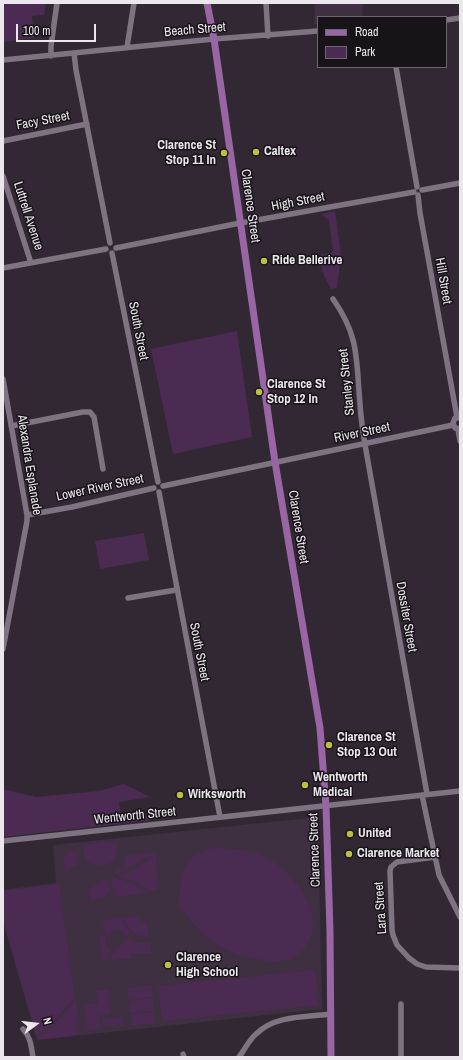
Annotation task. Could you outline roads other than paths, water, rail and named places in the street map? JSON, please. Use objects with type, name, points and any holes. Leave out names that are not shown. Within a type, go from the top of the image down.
[{"type":"main road","name":"Clarence Street","points":[[207,3],[214,39],[276,462],[317,706],[326,806],[331,1057]]},
{"type":"street","points":[[51,56],[57,3]]},
{"type":"street","points":[[127,47],[134,3]]},
{"type":"street","points":[[266,3],[268,36]]},
{"type":"street","points":[[447,20],[460,18]]},
{"type":"street","name":"Beach Street","points":[[3,60],[127,47],[317,31]]},
{"type":"street","points":[[74,53],[110,243]]},
{"type":"street","name":"Hill Street","points":[[396,68],[418,191],[420,213],[459,418]]},
{"type":"street","name":"Facy Street","points":[[3,141],[87,124]]},
{"type":"street","name":"Luttrell Avenue","points":[[3,176],[31,264]]},
{"type":"street","name":"High Street","points":[[116,248],[241,223],[460,183]]},
{"type":"street","points":[[106,249],[107,252],[112,253],[115,251],[116,248],[114,244],[110,243]]},
{"type":"street","points":[[106,249],[107,245],[110,243]]},
{"type":"street","points":[[3,268],[106,249]]},
{"type":"street","name":"South Street","points":[[112,253],[158,482]]},
{"type":"street","name":"Stanley Street","points":[[334,298],[346,318],[355,344],[365,444]]},
{"type":"street","name":"Alexandra Esplanade","points":[[3,379],[27,515],[3,649]]},
{"type":"street","points":[[11,426],[83,412],[90,412],[94,417],[104,469]]},
{"type":"street","points":[[459,418],[454,419],[453,425],[455,428],[459,429],[460,441]]},
{"type":"street","name":"River Street","points":[[276,462],[453,425]]},
{"type":"street","name":"Dossiter Street","points":[[365,444],[435,857],[441,880],[460,916]]},
{"type":"street","name":"Lower River Street","points":[[163,486],[276,462]]},
{"type":"street","points":[[158,482],[163,486],[162,490],[156,490],[155,484],[158,482]]},
{"type":"street","name":"Lower River Street","points":[[27,515],[156,490]]},
{"type":"street","name":"South Street","points":[[156,490],[220,817]]},
{"type":"street","points":[[128,598],[176,590]]},
{"type":"street","name":"Wentworth Street","points":[[3,842],[460,791]]},
{"type":"street","name":"Lara Street","points":[[435,857],[397,862],[391,867],[393,935],[402,952],[417,964],[426,967],[460,968]]},
{"type":"street","points":[[401,1004],[401,1057]]},
{"type":"street","points":[[240,1057],[254,1035],[269,1023],[284,1019],[331,1014]]},
{"type":"street","points":[[24,1029],[30,1041],[33,1057]]},
{"type":"place","name":"Caltex","points":[[256,152]]},
{"type":"place","name":"Clarence St Stop 11 In","points":[[224,153]]},
{"type":"place","name":"Ride Bellerive","points":[[264,261]]},
{"type":"place","name":"Clarence St Stop 12 In","points":[[259,392]]},
{"type":"place","name":"Clarence St Stop 13 Out","points":[[329,745]]},
{"type":"place","name":"Wentworth Medical","points":[[305,785]]},
{"type":"place","name":"Wirksworth","points":[[180,795]]},
{"type":"place","name":"United","points":[[350,834]]},
{"type":"place","name":"Clarence Market","points":[[349,854]]},
{"type":"place","name":"Clarence High School","points":[[168,965]]}]
